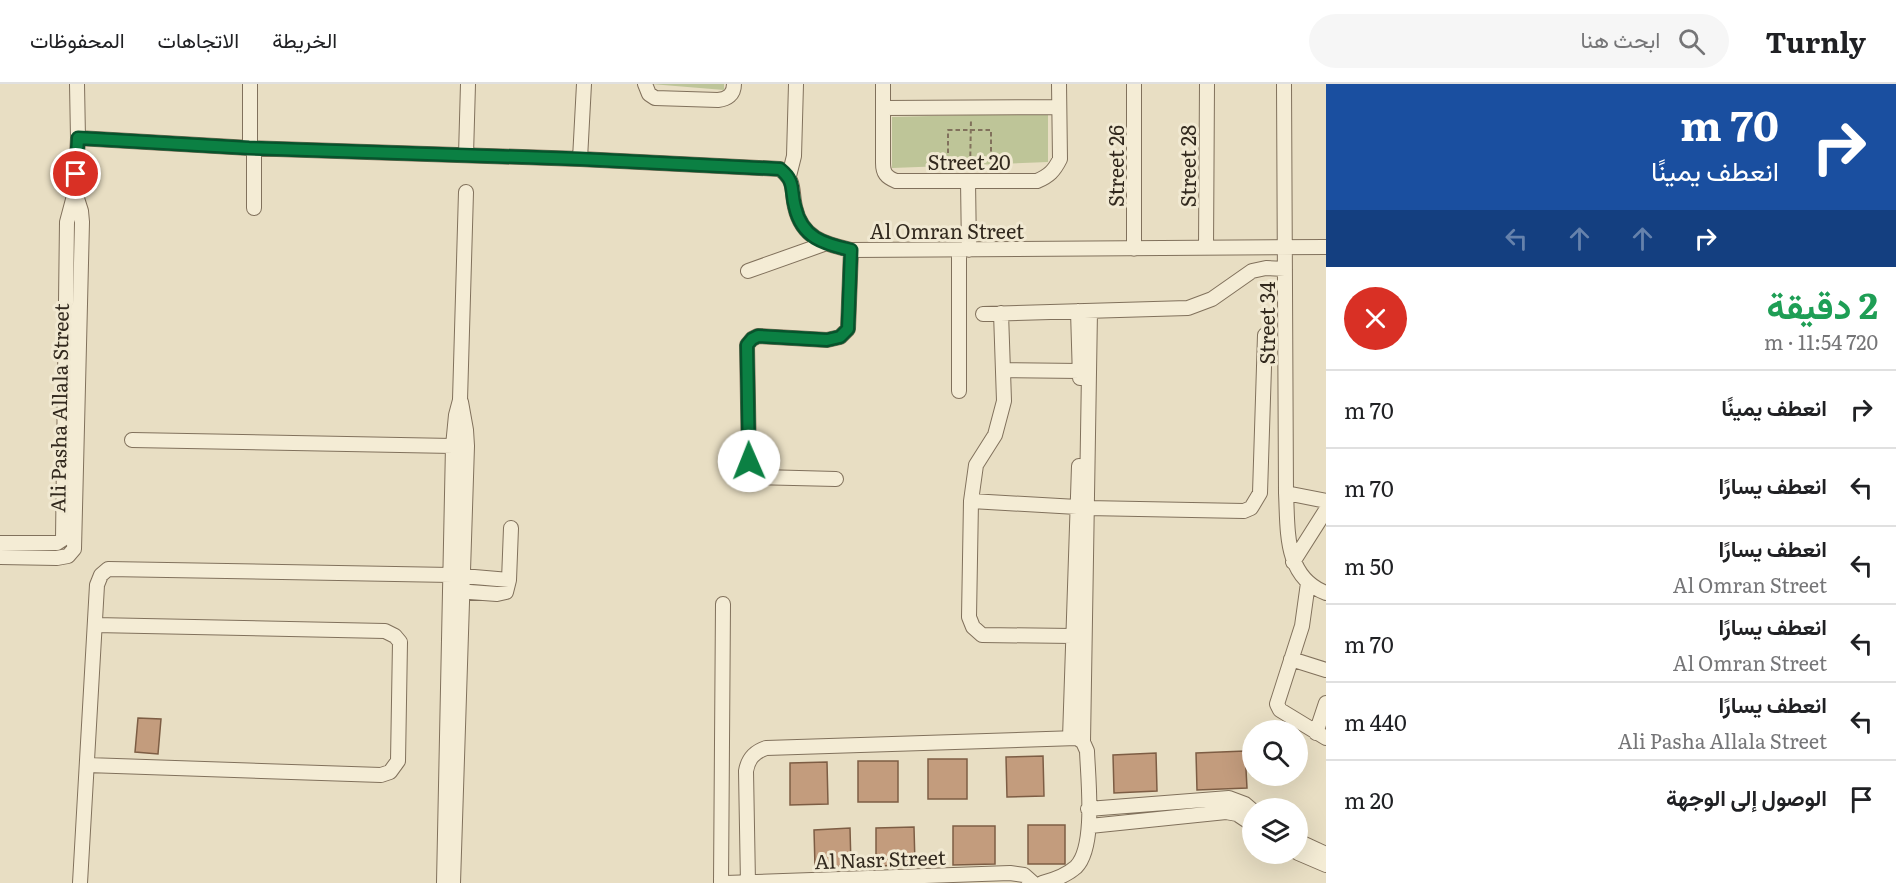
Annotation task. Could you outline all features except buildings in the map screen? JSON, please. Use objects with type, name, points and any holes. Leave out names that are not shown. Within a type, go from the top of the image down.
[{"type":"street","name":"Ali Pasha Allala Street","points":[[0,543],[57,543],[63,539],[67,222],[75,192],[78,138],[77,84]]},
{"type":"street","points":[[250,84],[254,208]]},
{"type":"street","points":[[466,155],[468,84]]},
{"type":"street","points":[[580,159],[585,84]]},
{"type":"street","points":[[645,84],[649,94],[655,98],[718,100],[731,95],[734,84]]},
{"type":"street","points":[[789,176],[794,156],[796,84]]},
{"type":"street","name":"Street 20","points":[[883,84],[883,171],[888,178],[896,181],[1037,181],[1047,177],[1055,169],[1059,159],[1059,84]]},
{"type":"street","name":"Street 26","points":[[1134,84],[1134,249]]},
{"type":"street","name":"Street 28","points":[[1206,248],[1207,84]]},
{"type":"street","name":"Street 34","points":[[1284,84],[1286,494],[1289,543],[1293,562]]},
{"type":"street","points":[[883,108],[1059,107]]},
{"type":"street","points":[[78,138],[252,148],[769,167],[780,169],[789,176],[793,187],[795,207],[801,222],[811,235],[824,244]]},
{"type":"street","points":[[959,391],[969,181]]},
{"type":"street","name":"Ali Pasha Allala Street","points":[[0,557],[57,558],[68,556],[74,549],[82,222],[75,192]]},
{"type":"street","points":[[457,575],[467,446],[460,400],[466,192]]},
{"type":"street","points":[[748,271],[824,244]]},
{"type":"street","name":"Al Omran Street","points":[[824,244],[851,250],[1326,247]]},
{"type":"street","points":[[836,479],[757,477],[751,470],[747,345],[758,336],[827,340],[840,337],[848,329],[851,250]]},
{"type":"street","points":[[983,314],[1188,308],[1212,299],[1252,271],[1285,268]]},
{"type":"street","points":[[1042,883],[1057,878],[1077,866],[1084,856],[1089,826],[1087,751],[1076,740],[1073,636],[1082,507],[1080,371],[1084,311]]},
{"type":"street","points":[[1076,740],[1084,311]]},
{"type":"street","points":[[1001,313],[1004,401],[995,435],[976,465],[971,501],[969,616],[973,627],[982,635],[1073,636]]},
{"type":"street","points":[[971,501],[1082,507],[1244,511],[1251,508],[1260,494],[1264,335]]},
{"type":"street","points":[[1003,370],[1080,371]]},
{"type":"street","points":[[453,883],[457,575],[453,446],[460,400]]},
{"type":"street","points":[[132,440],[453,446]]},
{"type":"street","points":[[1286,494],[1326,501]]},
{"type":"street","points":[[1326,510],[1293,562],[1308,583],[1326,594]]},
{"type":"street","points":[[457,591],[502,594],[509,588],[511,528]]},
{"type":"street","points":[[80,883],[98,585],[100,575],[108,569],[457,575],[509,580]]},
{"type":"street","points":[[1308,583],[1302,626],[1277,701],[1280,710],[1321,736],[1326,703]]},
{"type":"street","points":[[444,883],[457,591]]},
{"type":"street","points":[[723,604],[723,883]]},
{"type":"street","points":[[87,765],[381,775],[390,772],[398,761],[399,642],[392,633],[385,631],[95,625]]},
{"type":"street","points":[[1291,659],[1326,670]]},
{"type":"street","points":[[748,883],[746,771],[747,763],[758,751],[766,748],[1076,740]]},
{"type":"street","points":[[1088,809],[1229,798],[1242,803]]},
{"type":"street","points":[[1089,826],[1226,812],[1242,817]]},
{"type":"street","points":[[1308,846],[1326,854]]},
{"type":"street","points":[[1308,857],[1326,865]]},
{"type":"street","name":"Al Nasr Street","points":[[723,883],[1010,873],[1024,875],[1034,883]]},
{"type":"path","points":[[969,181],[971,108]]},
{"type":"path","points":[[948,130],[991,130],[991,159],[970,158],[948,158],[948,130]]},
{"type":"green space","points":[[651,84],[724,84],[724,90]]},
{"type":"green space","points":[[1048,113],[1048,162],[892,168],[892,117]]},
{"type":"route","points":[[76,174],[78,138],[249,148],[580,159],[780,169],[789,176],[793,187],[795,207],[801,222],[811,235],[824,244],[851,250],[848,329],[840,337],[827,340],[758,336],[747,345],[749,461]]}]
